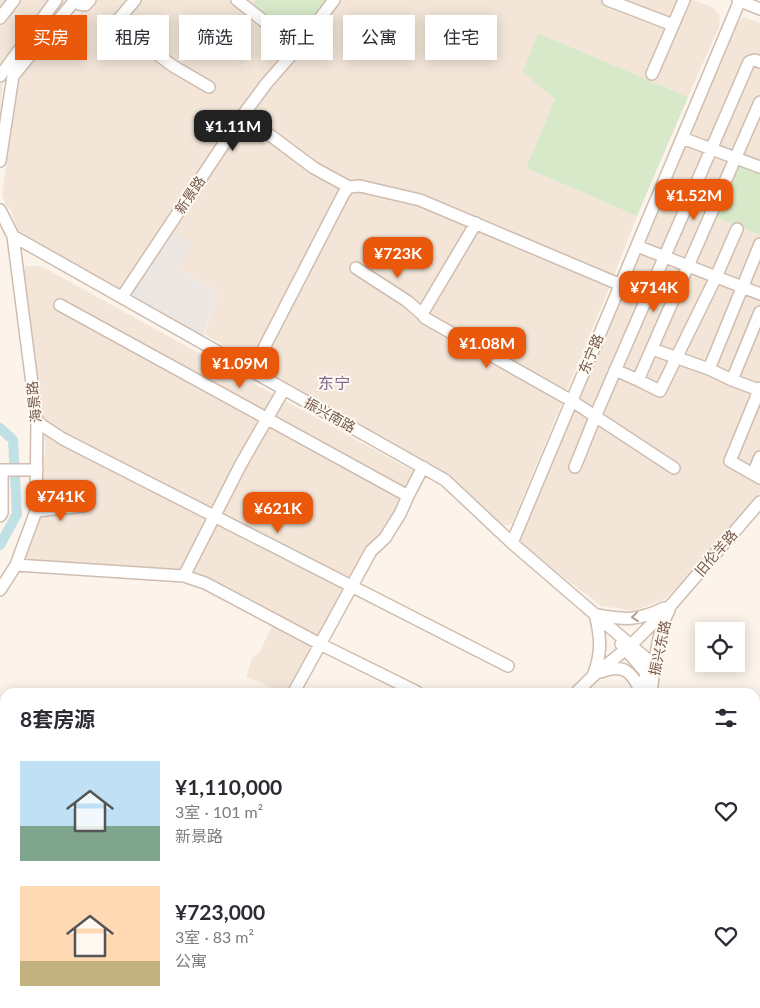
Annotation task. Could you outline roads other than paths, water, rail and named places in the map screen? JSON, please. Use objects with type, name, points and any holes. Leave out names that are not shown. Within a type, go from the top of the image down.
[{"type":"street","points":[[0,18],[14,0]]},
{"type":"street","points":[[0,76],[56,0]]},
{"type":"street","points":[[0,162],[13,76],[75,0],[79,4],[85,5],[90,0]]},
{"type":"street","points":[[135,0],[116,21],[122,28],[173,66],[209,87]]},
{"type":"street","points":[[237,0],[261,19]]},
{"type":"street","name":"新景路","points":[[323,15],[334,0]]},
{"type":"street","points":[[608,0],[674,26]]},
{"type":"street","points":[[652,74],[684,0]]},
{"type":"street","points":[[739,0],[760,9]]},
{"type":"street","name":"东宁路","points":[[512,543],[739,0]]},
{"type":"street","name":"新景路","points":[[122,297],[243,114],[287,60]]},
{"type":"street","points":[[575,466],[749,62],[755,60],[760,62]]},
{"type":"street","points":[[638,380],[760,102]]},
{"type":"street","points":[[243,114],[314,168],[348,187],[360,186],[420,200],[621,284]]},
{"type":"street","points":[[682,138],[760,167]]},
{"type":"street","points":[[252,371],[348,187]]},
{"type":"street","name":"海景路","points":[[0,210],[13,236],[36,422],[37,470],[36,511],[16,564],[0,590]]},
{"type":"street","points":[[422,314],[476,223]]},
{"type":"street","points":[[615,370],[660,391],[716,277],[737,229]]},
{"type":"street","name":"振兴南路","points":[[13,236],[445,480],[512,543],[596,614],[650,670]]},
{"type":"street","points":[[709,369],[760,244]]},
{"type":"street","points":[[637,246],[760,294]]},
{"type":"street","points":[[356,268],[407,301],[425,318],[572,401],[674,468]]},
{"type":"street","points":[[60,304],[408,496]]},
{"type":"street","points":[[732,380],[760,312]]},
{"type":"street","points":[[652,349],[760,389],[730,461],[757,476],[760,458]]},
{"type":"street","points":[[184,576],[214,516],[284,389]]},
{"type":"street","points":[[36,422],[63,439],[508,666]]},
{"type":"street","points":[[296,688],[371,552],[384,538],[400,514],[423,467]]},
{"type":"street","points":[[0,516],[9,470],[37,470]]},
{"type":"street","name":"旧伦羊路","points":[[672,604],[760,502]]},
{"type":"street","points":[[36,511],[83,506]]},
{"type":"street","points":[[16,564],[184,576],[205,583],[320,644],[409,688]]},
{"type":"street","points":[[593,676],[598,662],[600,646],[596,614],[613,618],[638,618],[650,615],[672,604]]},
{"type":"street","points":[[582,688],[593,676],[628,648],[672,604]]},
{"type":"street","name":"振兴东路","points":[[643,688],[664,618],[672,604]]},
{"type":"street","points":[[593,676],[611,668],[618,668],[632,675],[640,688]]},
{"type":"street","name":"振兴东路","points":[[650,670],[651,688]]},
{"type":"waterway","points":[[0,428],[13,440],[17,514],[0,545]]},
{"type":"district","name":"东宁","points":[[334,383]]}]
